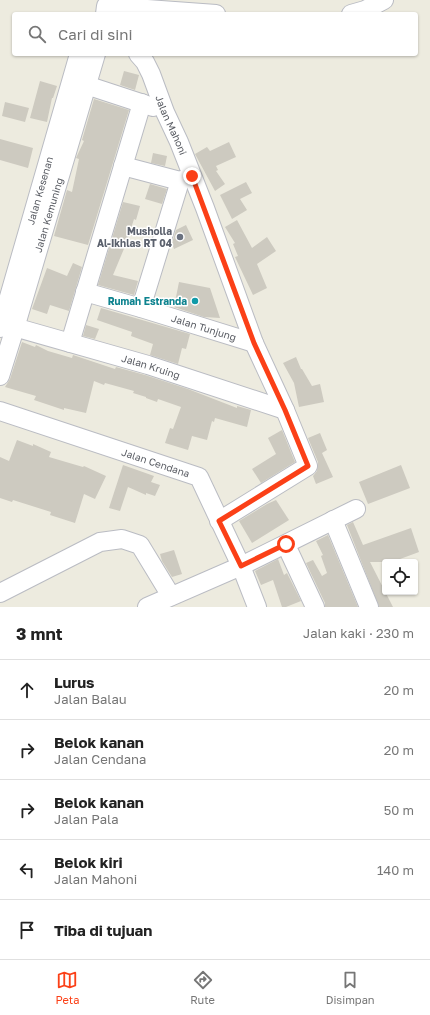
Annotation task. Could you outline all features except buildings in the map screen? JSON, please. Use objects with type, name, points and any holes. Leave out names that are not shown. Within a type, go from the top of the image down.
[{"type":"street","points":[[358,12],[384,0]]},
{"type":"street","points":[[106,7],[185,12]]},
{"type":"street","name":"Jalan Kesenan","points":[[4,326],[78,56]]},
{"type":"street","name":"Jalan Kemuning","points":[[0,376],[4,326],[95,56]]},
{"type":"street","name":"Jalan Mahoni","points":[[140,56],[145,62],[151,74],[165,112],[179,142],[186,178],[254,343],[285,410],[308,466],[219,521]]},
{"type":"street","points":[[86,85],[165,112]]},
{"type":"street","points":[[70,343],[142,103]]},
{"type":"street","points":[[123,166],[186,178],[141,308]]},
{"type":"street","name":"Jalan Tunjung","points":[[85,292],[254,343]]},
{"type":"street","name":"Jalan Kruing","points":[[4,326],[148,365],[285,410]]},
{"type":"street","name":"Jalan Cendana","points":[[0,411],[199,477],[241,566],[257,607]]},
{"type":"street","points":[[0,593],[100,542],[122,539],[140,545],[159,603],[241,566],[356,510]]},
{"type":"street","points":[[333,520],[369,607]]},
{"type":"street","points":[[286,544],[315,607]]},
{"type":"place","name":"Musholla Al-Ikhlas RT 04","points":[[180,237]]},
{"type":"place","name":"Rumah Estranda","points":[[195,301]]},
{"type":"route","points":[[192,176],[254,343],[285,410],[308,466],[219,521],[241,566],[286,544]]}]
